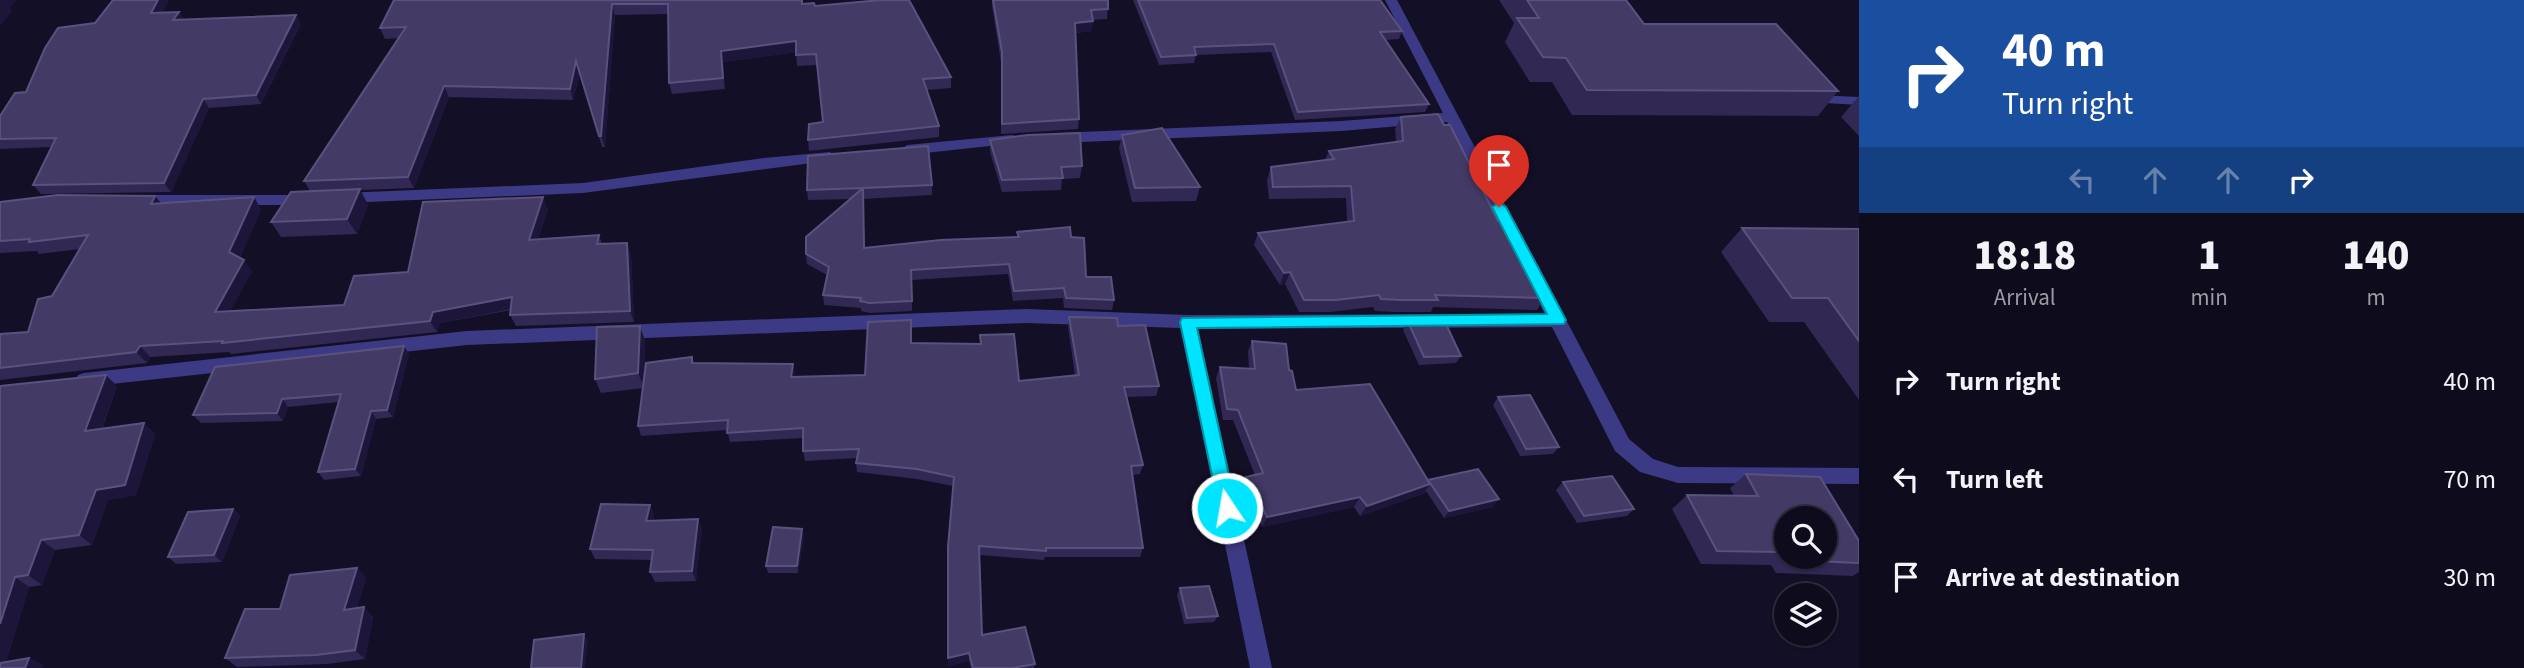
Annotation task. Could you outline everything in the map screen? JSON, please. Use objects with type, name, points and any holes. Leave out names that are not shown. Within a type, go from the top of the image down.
[{"type":"street","points":[[1391,0],[1622,444],[1647,466],[1678,475],[1859,476]]},
{"type":"street","points":[[1814,99],[1859,101]]},
{"type":"street","points":[[889,151],[1034,139],[1341,127],[1452,117]]},
{"type":"street","points":[[121,199],[326,199],[583,188],[764,163],[847,155]]},
{"type":"street","points":[[69,381],[467,338],[1026,316],[1188,322],[1558,320]]},
{"type":"street","points":[[1188,322],[1261,668]]},
{"type":"building","points":[[113,0],[158,0],[151,13],[179,12],[173,20],[296,15],[256,95],[203,99],[164,183],[33,185],[56,138],[0,139],[0,116],[15,93],[26,92],[45,48],[58,28],[95,23]]},
{"type":"building","points":[[394,0],[802,0],[802,4],[814,3],[815,6],[909,0],[951,77],[923,79],[939,126],[808,140],[809,124],[823,122],[816,54],[796,55],[796,41],[721,51],[723,78],[669,83],[668,4],[612,4],[601,136],[576,61],[570,89],[444,86],[408,177],[304,181],[406,27],[380,28]]},
{"type":"building","points":[[993,0],[1108,0],[1108,9],[1091,10],[1093,21],[1075,23],[1079,119],[1002,124],[1002,52]]},
{"type":"building","points":[[1138,0],[1380,0],[1402,31],[1380,32],[1429,104],[1298,112],[1274,44],[1194,47],[1196,55],[1161,57]]},
{"type":"building","points":[[1527,0],[1626,0],[1644,24],[1776,24],[1838,91],[1587,90],[1566,58],[1543,57],[1517,18],[1539,18]]},
{"type":"building","points":[[1438,114],[1444,125],[1450,125],[1498,221],[1508,221],[1545,298],[1435,295],[1438,300],[1401,300],[1381,299],[1379,295],[1336,300],[1304,300],[1290,272],[1284,273],[1258,233],[1354,221],[1351,186],[1273,187],[1271,167],[1334,159],[1329,151],[1403,141],[1401,117]]},
{"type":"building","points":[[1162,128],[1200,187],[1135,188],[1122,135]]},
{"type":"building","points":[[1080,133],[1082,166],[1061,167],[1063,178],[1002,180],[990,140]]},
{"type":"building","points":[[928,146],[932,185],[807,190],[808,156]]},
{"type":"building","points":[[863,188],[864,248],[941,240],[1019,237],[1017,232],[1070,227],[1071,237],[1084,238],[1086,277],[1111,277],[1114,300],[1066,298],[1064,288],[1014,291],[1009,264],[911,270],[912,301],[869,303],[860,301],[861,298],[823,295],[829,267],[806,254],[806,237]]},
{"type":"building","points":[[360,189],[347,219],[271,222],[291,192]]},
{"type":"building","points":[[58,195],[155,196],[151,204],[254,197],[229,252],[244,260],[215,312],[344,305],[354,276],[408,272],[423,202],[543,197],[529,240],[599,235],[597,244],[627,243],[630,311],[510,315],[512,297],[433,312],[430,321],[222,343],[223,341],[140,346],[136,352],[0,368],[0,334],[28,332],[38,299],[52,296],[88,235],[29,242],[30,239],[0,241],[0,202]]},
{"type":"building","points":[[1742,228],[1859,229],[1859,341],[1828,298],[1792,298]]},
{"type":"building","points":[[1069,317],[1117,318],[1118,326],[1145,325],[1159,386],[1124,387],[1143,465],[1131,466],[1143,548],[1046,548],[1046,551],[979,546],[982,635],[1025,627],[1035,664],[1012,668],[973,668],[969,653],[948,658],[948,547],[954,477],[917,469],[856,463],[859,449],[803,451],[803,428],[727,433],[728,420],[638,426],[646,363],[692,357],[692,363],[793,364],[791,377],[865,375],[868,322],[911,320],[911,343],[981,344],[980,335],[1014,334],[1019,381],[1079,375]]},
{"type":"building","points":[[1408,322],[1445,322],[1461,356],[1424,357]]},
{"type":"building","points":[[640,326],[638,373],[595,379],[597,327]]},
{"type":"building","points":[[1252,341],[1286,344],[1289,370],[1292,371],[1296,390],[1370,384],[1430,484],[1367,506],[1360,497],[1267,517],[1246,477],[1263,473],[1238,410],[1227,409],[1220,367],[1255,369]]},
{"type":"building","points":[[404,346],[387,410],[371,411],[355,469],[318,472],[341,394],[282,399],[277,413],[193,415],[215,367]]},
{"type":"building","points":[[106,375],[85,431],[144,423],[125,485],[96,490],[79,535],[41,540],[28,575],[15,577],[0,624],[0,386]]},
{"type":"building","points":[[1530,395],[1559,447],[1526,449],[1498,397]]},
{"type":"building","points":[[1478,469],[1499,499],[1449,511],[1428,480]]},
{"type":"building","points":[[1746,474],[1820,477],[1859,541],[1859,563],[1837,562],[1837,506],[1774,506],[1774,552],[1717,551],[1687,495],[1758,496]]},
{"type":"building","points":[[1612,476],[1634,509],[1584,516],[1563,482]]},
{"type":"building","points":[[601,504],[650,505],[646,521],[698,519],[692,571],[650,572],[653,550],[590,549]]},
{"type":"building","points":[[233,509],[214,555],[168,557],[188,512]]},
{"type":"building","points":[[773,527],[802,529],[797,566],[766,566]]},
{"type":"building","points":[[357,568],[344,610],[364,607],[355,650],[316,655],[225,658],[245,609],[280,609],[290,575]]},
{"type":"building","points":[[1209,586],[1218,616],[1187,618],[1180,588]]},
{"type":"building","points":[[584,634],[581,668],[531,668],[534,640]]},
{"type":"building","points":[[29,658],[25,668],[0,668],[0,663]]},
{"type":"route","points":[[1227,508],[1188,322],[1558,320],[1499,207]]}]
